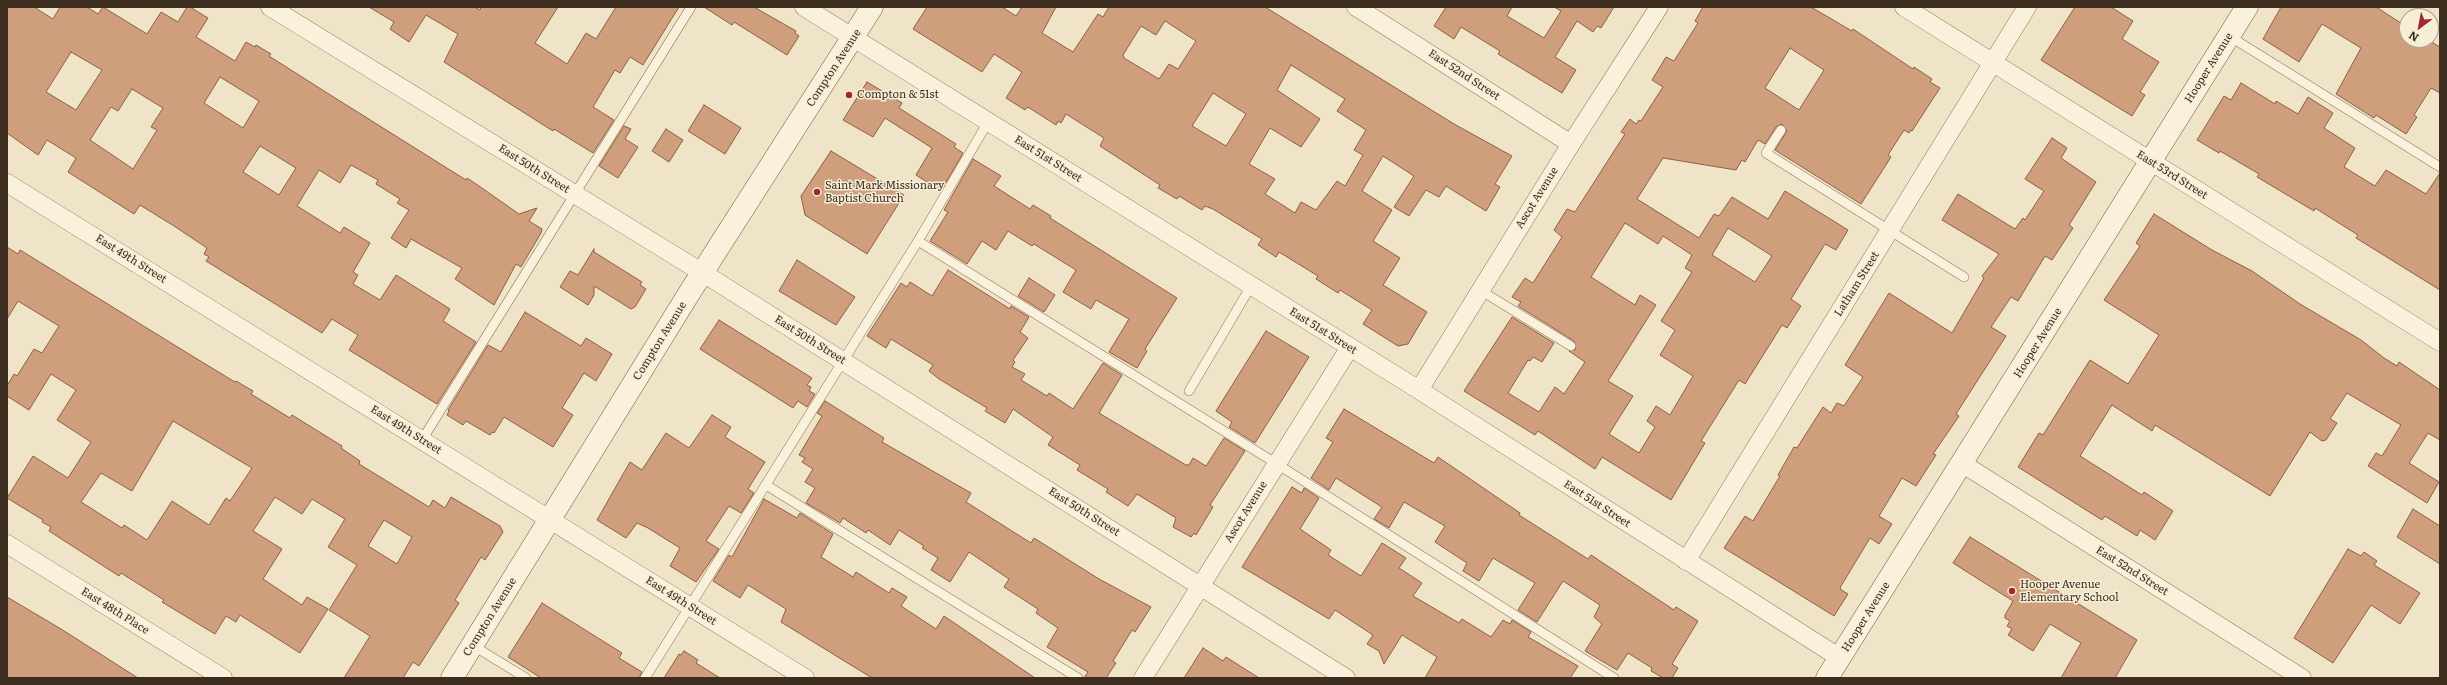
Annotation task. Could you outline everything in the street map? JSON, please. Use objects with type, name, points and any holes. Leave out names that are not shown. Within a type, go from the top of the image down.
[{"type":"main road","name":"Compton Avenue","points":[[452,678],[703,273],[872,7]]},
{"type":"main road","name":"Hooper Avenue","points":[[1827,678],[1963,464],[2247,7]]},
{"type":"street","name":"East 50th Street","points":[[270,7],[703,273],[1201,585],[1346,678]]},
{"type":"street","name":"East 51st Street","points":[[804,7],[1350,347],[1840,658]]},
{"type":"street","name":"East 52nd Street","points":[[1356,7],[1571,144]]},
{"type":"street","name":"Ascot Avenue","points":[[1418,390],[1571,144],[1659,7]]},
{"type":"street","name":"East 53rd Street","points":[[1904,7],[2440,342]]},
{"type":"street","name":"Latham Street","points":[[1686,561],[1994,64],[2027,7]]},
{"type":"street","name":"East 49th Street","points":[[7,183],[805,678]]},
{"type":"street","name":"Ascot Avenue","points":[[1143,678],[1350,347]]},
{"type":"street","name":"East 52nd Street","points":[[1963,464],[2302,678]]},
{"type":"street","name":"East 48th Place","points":[[7,544],[223,678]]},
{"type":"lane","points":[[422,440],[691,7]]},
{"type":"lane","points":[[2229,36],[2440,167]]},
{"type":"lane","points":[[645,678],[918,241],[988,122]]},
{"type":"lane","points":[[1781,130],[1766,152],[1890,232],[1964,276]]},
{"type":"lane","points":[[918,241],[1277,464],[1614,678]]},
{"type":"lane","points":[[1189,390],[1251,286]]},
{"type":"lane","points":[[1480,290],[1571,346]]},
{"type":"lane","points":[[766,485],[1078,678]]},
{"type":"lane","points":[[472,645],[526,678]]},
{"type":"building","points":[[7,7],[34,7],[53,19],[60,7],[87,7],[98,14],[103,7],[147,34],[161,12],[178,22],[187,7],[190,7],[208,18],[196,37],[235,61],[246,42],[255,47],[256,45],[271,54],[269,56],[466,180],[467,178],[519,214],[537,208],[529,221],[542,229],[521,267],[516,264],[494,305],[455,279],[462,268],[411,239],[406,248],[391,238],[409,210],[397,203],[400,199],[376,184],[378,180],[351,165],[340,183],[319,170],[297,206],[340,233],[344,227],[370,243],[353,272],[358,275],[353,284],[380,300],[396,275],[450,309],[443,321],[476,342],[437,404],[349,350],[358,335],[332,319],[322,333],[206,261],[209,257],[204,254],[207,248],[174,226],[140,205],[134,214],[68,172],[76,158],[47,140],[38,155],[7,133]],"holes":[[[71,52],[102,70],[76,110],[46,92]],[[220,77],[259,101],[243,128],[204,103]],[[132,89],[163,108],[151,127],[157,130],[133,169],[90,140],[111,107],[118,111]],[[260,146],[296,168],[279,195],[243,172]]]},
{"type":"building","points":[[369,7],[475,7],[480,10],[481,7],[558,7],[535,43],[567,64],[586,33],[596,39],[616,7],[679,7],[643,65],[630,57],[620,73],[615,70],[593,107],[614,120],[593,153],[554,129],[553,131],[444,62],[458,34],[426,15],[409,42],[390,29],[394,22]]},
{"type":"building","points":[[704,7],[754,7],[796,31],[795,33],[799,36],[787,55],[734,22],[732,25]]},
{"type":"building","points":[[927,7],[1002,7],[1016,16],[1022,7],[1056,7],[1042,33],[1073,52],[1098,14],[1103,17],[1109,7],[1265,7],[1454,124],[1512,156],[1495,184],[1500,187],[1486,211],[1446,186],[1439,197],[1426,190],[1409,216],[1394,207],[1414,176],[1383,156],[1362,191],[1392,210],[1373,241],[1400,258],[1383,285],[1427,312],[1408,344],[1398,346],[1363,324],[1372,310],[1340,290],[1338,293],[1316,279],[1318,276],[1279,252],[1276,257],[1258,245],[1262,239],[1213,209],[1205,206],[1202,210],[1179,196],[1177,199],[1158,188],[1160,185],[1100,146],[1104,138],[1066,114],[1061,123],[1058,121],[1056,125],[1028,107],[1025,110],[1006,98],[1022,72],[994,54],[982,72],[913,29]],"holes":[[[1165,21],[1196,41],[1178,69],[1169,64],[1159,79],[1124,58],[1123,55],[1141,26],[1156,35]],[[1291,65],[1345,99],[1337,111],[1366,130],[1354,150],[1363,155],[1345,186],[1337,181],[1316,210],[1301,202],[1295,213],[1265,194],[1275,179],[1249,164],[1270,128],[1301,147],[1320,119],[1277,90]],[[1213,93],[1246,114],[1226,146],[1192,126]]]},
{"type":"building","points":[[1446,7],[1512,7],[1507,16],[1544,38],[1561,11],[1554,7],[1614,7],[1601,28],[1597,26],[1593,32],[1577,21],[1555,57],[1576,70],[1562,93],[1498,54],[1500,51],[1461,27],[1454,39],[1434,26]]},
{"type":"building","points":[[1703,7],[1811,7],[1852,31],[1853,29],[1913,69],[1914,67],[1932,79],[1930,82],[1940,88],[1912,131],[1911,130],[1909,133],[1904,130],[1888,155],[1891,157],[1861,204],[1775,150],[1787,131],[1782,124],[1776,127],[1765,144],[1758,140],[1745,162],[1742,160],[1736,170],[1663,158],[1637,199],[1699,238],[1714,214],[1719,216],[1732,197],[1768,219],[1785,191],[1848,230],[1836,250],[1825,244],[1791,299],[1801,306],[1787,328],[1782,325],[1745,384],[1739,380],[1701,441],[1705,443],[1671,500],[1602,457],[1595,469],[1538,431],[1535,435],[1464,391],[1512,317],[1554,343],[1542,362],[1533,357],[1530,361],[1528,360],[1508,393],[1539,412],[1555,387],[1564,394],[1585,362],[1569,351],[1576,349],[1574,341],[1518,306],[1521,302],[1512,297],[1525,278],[1533,283],[1562,237],[1554,230],[1567,209],[1575,212],[1625,134],[1621,132],[1630,119],[1636,124],[1639,120],[1641,121],[1663,87],[1652,80],[1666,57],[1674,61],[1698,23],[1695,21]],"holes":[[[1790,48],[1824,70],[1799,110],[1765,88]],[[1625,223],[1658,244],[1663,236],[1692,255],[1685,268],[1692,272],[1661,321],[1675,330],[1660,355],[1693,376],[1670,415],[1656,406],[1647,421],[1655,427],[1639,453],[1609,434],[1633,396],[1608,381],[1656,305],[1640,295],[1635,305],[1591,277]],[[1728,228],[1772,256],[1755,282],[1712,255]]]},
{"type":"building","points":[[2075,7],[2111,7],[2133,21],[2122,39],[2159,62],[2140,92],[2145,95],[2132,116],[2041,60]]},
{"type":"building","points":[[2281,7],[2376,7],[2399,22],[2399,48],[2440,47],[2440,93],[2431,88],[2414,115],[2417,117],[2406,134],[2376,115],[2374,118],[2336,94],[2361,48],[2322,24],[2299,62],[2263,39]]},
{"type":"building","points":[[867,82],[902,103],[899,108],[956,144],[954,147],[963,153],[941,191],[916,175],[932,148],[885,118],[873,137],[843,120]]},
{"type":"building","points":[[2241,83],[2275,104],[2276,101],[2298,114],[2308,97],[2333,113],[2324,128],[2355,148],[2344,167],[2375,186],[2386,170],[2426,194],[2440,173],[2440,290],[2356,238],[2358,235],[2315,208],[2314,211],[2257,177],[2259,174],[2220,151],[2219,153],[2197,140],[2224,96],[2231,100]]},
{"type":"building","points":[[704,105],[741,128],[725,154],[688,131]]},
{"type":"building","points":[[624,126],[631,129],[625,139],[638,147],[618,178],[599,166]]},
{"type":"building","points":[[666,129],[683,140],[669,162],[652,151]]},
{"type":"building","points":[[2052,138],[2067,148],[2061,158],[2096,182],[2069,225],[2073,228],[2052,260],[2045,256],[2018,301],[2011,297],[1991,327],[2006,336],[1956,414],[1959,416],[1933,454],[1936,455],[1916,486],[1902,478],[1879,516],[1892,524],[1879,544],[1870,538],[1841,586],[1840,589],[1848,594],[1834,616],[1724,548],[1745,516],[1753,521],[1780,476],[1778,475],[1794,447],[1797,448],[1823,407],[1831,413],[1837,403],[1844,406],[1863,377],[1845,365],[1889,293],[1952,333],[1984,278],[1982,276],[1999,254],[1942,220],[1958,194],[2015,229],[2023,218],[2025,220],[2044,191],[2025,179]]},
{"type":"building","points":[[831,151],[904,195],[867,254],[805,215],[801,196]]},
{"type":"building","points":[[973,159],[1001,176],[994,186],[1030,209],[1033,205],[1051,216],[1050,218],[1177,298],[1145,349],[1147,351],[1137,368],[1109,352],[1129,319],[1096,300],[1091,309],[1063,292],[1076,270],[1034,244],[1032,246],[1008,231],[996,250],[982,241],[967,264],[930,241],[948,212],[944,210]]},
{"type":"building","points":[[2154,214],[2212,250],[2252,271],[2300,304],[2361,340],[2384,358],[2397,366],[2399,362],[2440,390],[2440,440],[2428,433],[2409,463],[2439,482],[2427,503],[2368,466],[2376,453],[2382,456],[2401,425],[2347,393],[2330,419],[2337,423],[2326,440],[2322,441],[2310,432],[2270,496],[2155,425],[2152,431],[2112,405],[2080,456],[2142,495],[2144,492],[2173,511],[2155,540],[2140,530],[2137,536],[2105,516],[2102,520],[2018,467],[2039,433],[2043,435],[2090,360],[2128,384],[2159,335],[2104,300],[2140,246],[2136,243]]},
{"type":"building","points":[[7,247],[18,254],[20,250],[235,382],[236,381],[253,391],[251,394],[290,418],[292,415],[342,446],[341,448],[360,461],[359,464],[429,507],[433,500],[445,508],[451,497],[500,526],[503,532],[485,560],[481,557],[455,600],[459,603],[419,666],[413,662],[403,678],[344,678],[370,636],[329,610],[357,565],[328,547],[345,519],[312,499],[302,514],[275,497],[253,531],[282,549],[263,579],[302,605],[307,597],[328,609],[300,653],[240,615],[236,622],[226,616],[215,634],[162,602],[164,600],[121,573],[119,576],[49,531],[51,527],[42,522],[43,520],[7,498],[33,456],[68,478],[91,442],[57,420],[76,390],[51,374],[29,410],[7,396],[7,386],[14,374],[17,376],[34,349],[42,353],[59,326],[18,301],[7,319]],"holes":[[[173,421],[252,468],[230,501],[226,498],[209,525],[172,501],[147,540],[124,525],[122,528],[81,502],[101,473],[132,491]],[[384,520],[412,537],[397,564],[368,546]]]},
{"type":"building","points":[[594,249],[594,252],[642,282],[640,285],[646,289],[635,307],[631,309],[594,286],[594,295],[588,305],[560,287],[570,271],[578,275]]},
{"type":"building","points":[[797,260],[855,297],[836,325],[779,291]]},
{"type":"building","points":[[948,270],[1010,309],[1011,306],[1029,317],[1020,332],[1028,338],[1013,360],[1015,362],[1012,367],[1025,374],[1021,380],[1047,396],[1049,393],[1073,409],[1103,363],[1122,375],[1099,413],[1186,465],[1189,465],[1193,458],[1206,466],[1224,438],[1245,451],[1210,505],[1213,507],[1196,535],[1194,533],[1191,537],[1173,527],[1176,518],[1137,494],[1128,506],[1106,492],[1108,489],[1077,470],[1080,465],[1048,445],[1053,437],[1013,409],[1005,423],[985,411],[987,408],[939,379],[929,371],[933,365],[891,339],[886,348],[867,336],[901,283],[907,287],[910,282],[932,296]]},
{"type":"building","points":[[1029,278],[1055,295],[1044,312],[1018,296]]},
{"type":"building","points":[[525,312],[581,346],[586,338],[612,354],[596,381],[584,373],[562,408],[573,415],[553,447],[504,417],[494,433],[492,432],[490,435],[466,421],[463,425],[447,415],[448,410],[488,345],[501,352]]},
{"type":"building","points":[[719,320],[812,378],[807,385],[811,387],[809,391],[815,394],[807,407],[798,401],[793,408],[700,349]]},
{"type":"building","points":[[1266,331],[1309,357],[1255,443],[1229,427],[1232,422],[1216,411]]},
{"type":"building","points":[[825,401],[884,438],[882,442],[971,493],[966,502],[1031,543],[1034,538],[1099,579],[1151,607],[1135,632],[1132,630],[1113,661],[1116,663],[1106,678],[1084,678],[1088,672],[1047,647],[1058,628],[1036,613],[1038,609],[1004,587],[1009,579],[969,552],[950,582],[931,570],[938,558],[922,548],[924,546],[899,530],[890,545],[868,530],[866,533],[843,518],[840,523],[806,503],[815,488],[805,482],[813,469],[802,462],[805,458],[799,455],[822,416],[817,413]]},
{"type":"building","points":[[1344,409],[1434,463],[1438,457],[1520,513],[1519,515],[1588,559],[1591,555],[1674,610],[1676,607],[1698,621],[1672,664],[1678,668],[1672,678],[1663,678],[1651,671],[1652,668],[1628,653],[1617,670],[1585,651],[1602,624],[1594,617],[1600,605],[1563,581],[1537,622],[1518,610],[1535,583],[1493,558],[1479,581],[1463,571],[1467,563],[1435,542],[1445,526],[1404,502],[1389,528],[1374,519],[1382,507],[1336,478],[1329,490],[1311,478],[1333,442],[1326,438]]},
{"type":"building","points":[[712,415],[731,427],[725,437],[765,462],[748,489],[754,493],[741,513],[729,506],[706,541],[719,549],[696,582],[670,566],[680,548],[648,528],[637,523],[626,538],[597,520],[630,462],[642,470],[666,433],[689,448]]},
{"type":"building","points":[[1292,487],[1302,493],[1304,488],[1319,498],[1300,529],[1331,550],[1328,555],[1361,576],[1382,543],[1406,558],[1399,568],[1422,583],[1413,596],[1459,623],[1462,619],[1491,637],[1503,620],[1510,624],[1512,620],[1531,632],[1528,637],[1578,666],[1570,678],[1425,678],[1437,657],[1402,635],[1384,664],[1379,651],[1367,644],[1373,635],[1335,610],[1329,619],[1242,567]]},
{"type":"building","points":[[764,499],[797,518],[800,513],[833,534],[821,557],[853,577],[856,572],[889,593],[892,588],[907,597],[901,606],[936,629],[944,616],[1035,678],[872,678],[781,622],[786,609],[748,585],[740,598],[713,581],[729,555],[732,557]]},
{"type":"building","points":[[2413,509],[2440,526],[2440,564],[2397,537]]},
{"type":"building","points":[[1970,537],[2137,640],[2115,678],[2061,678],[2081,643],[2050,624],[2033,651],[2008,635],[2012,629],[2007,626],[2010,621],[2005,618],[2005,615],[2013,601],[1953,563]]},
{"type":"building","points":[[2348,549],[2361,556],[2364,552],[2377,561],[2374,565],[2420,593],[2400,624],[2371,605],[2333,663],[2294,638]]},
{"type":"building","points":[[7,597],[61,629],[138,678],[7,678]]},
{"type":"building","points":[[542,603],[622,653],[619,658],[642,672],[639,678],[541,678],[508,657]]},
{"type":"building","points":[[1203,648],[1223,661],[1226,657],[1259,678],[1184,678]]},
{"type":"building","points":[[684,651],[698,660],[696,663],[720,678],[664,678],[679,654],[681,655]]},
{"type":"place","name":"Compton & 51st","points":[[849,95]]},
{"type":"place","name":"Saint Mark Missionary Baptist Church","points":[[817,192]]},
{"type":"place","name":"Hooper Avenue Elementary School","points":[[2012,591]]}]
